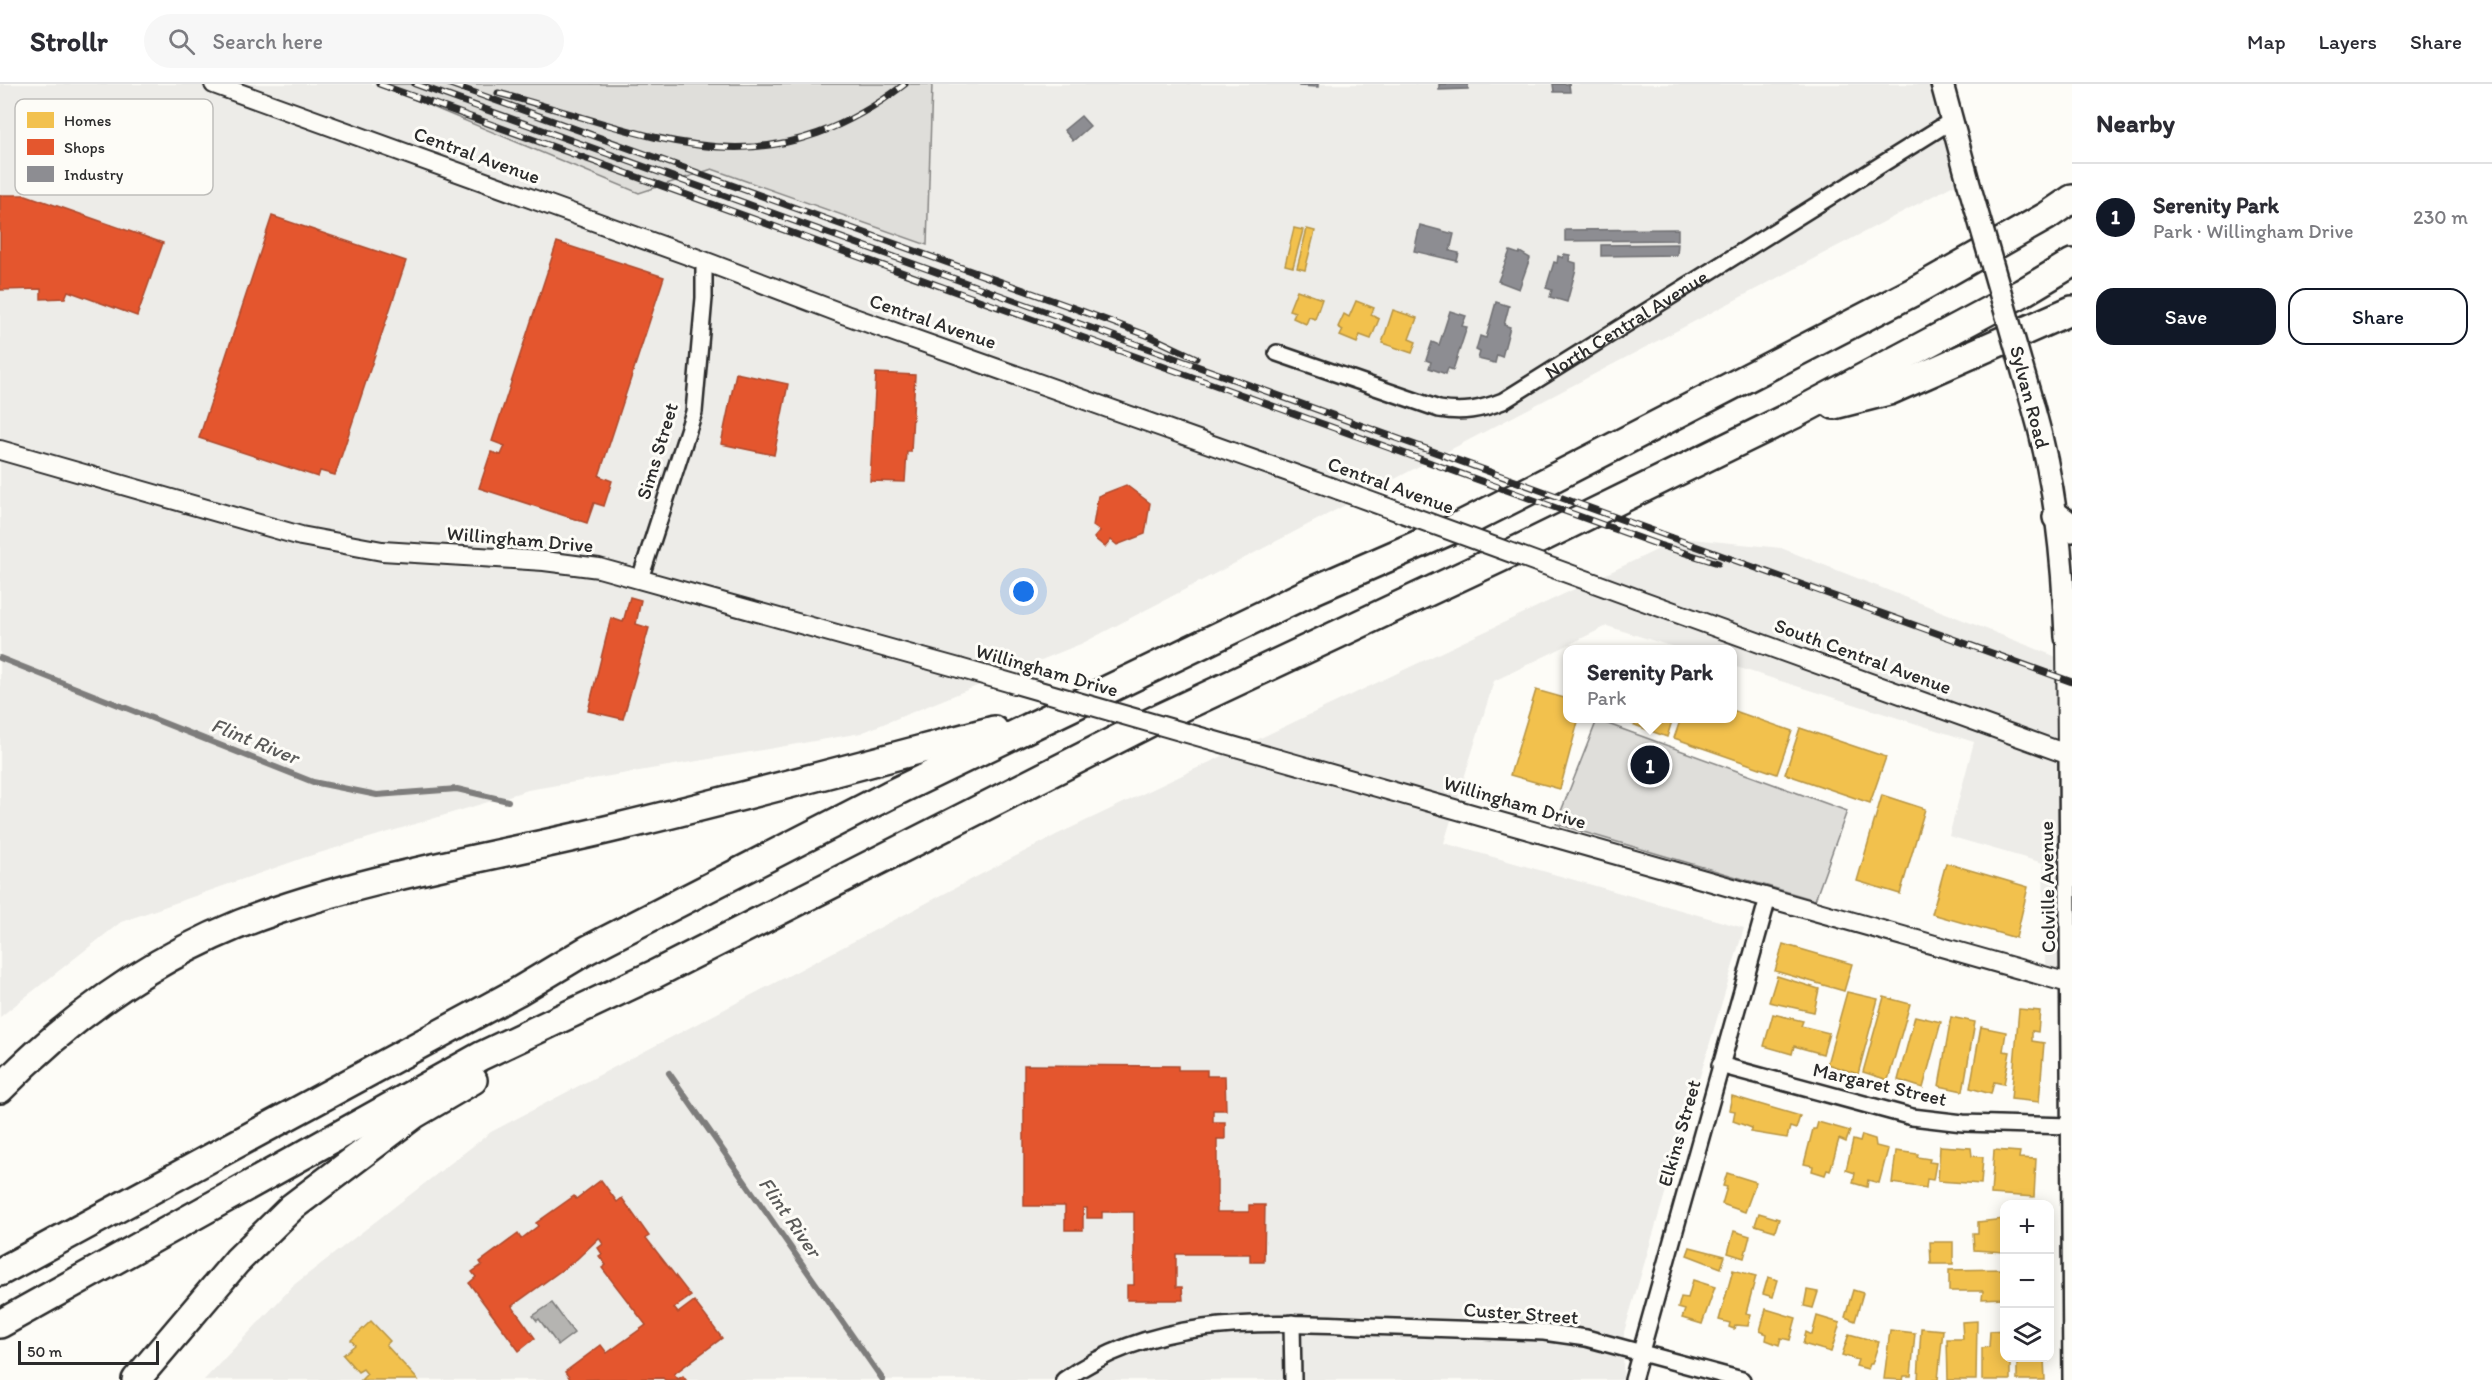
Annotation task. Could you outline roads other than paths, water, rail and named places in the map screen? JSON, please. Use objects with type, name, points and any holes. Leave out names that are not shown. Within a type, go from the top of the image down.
[{"type":"highway","points":[[0,1272],[182,1171],[517,992],[587,950],[889,795],[1051,716],[1513,499],[1912,292],[2047,216],[2072,199]]},
{"type":"highway","points":[[0,1324],[482,1056],[655,974],[1151,722],[1513,552],[1795,414],[2022,294],[2072,263]]},
{"type":"highway","points":[[1795,414],[1889,391],[2072,310]]},
{"type":"highway","points":[[0,1089],[45,1044],[94,1005],[146,971],[220,932],[277,910],[335,892],[621,827],[1051,716]]},
{"type":"highway","points":[[136,1380],[237,1261],[292,1207],[415,1114],[655,974]]},
{"type":"main road","name":"Sylvan Road","points":[[1942,84],[2065,523],[2063,564],[2069,638]]},
{"type":"street","name":"Central Avenue","points":[[214,84],[704,261],[846,315],[1638,598]]},
{"type":"street","name":"North Central Avenue","points":[[1277,353],[1438,409],[1460,412],[1481,410],[1503,401],[1951,121]]},
{"type":"street","name":"Sims Street","points":[[640,579],[694,412],[704,298],[704,261]]},
{"type":"street","name":"Willingham Drive","points":[[0,450],[301,536],[382,551],[544,561],[599,568],[2070,984]]},
{"type":"street","name":"South Central Avenue","points":[[1638,598],[2069,755]]},
{"type":"street","name":"Sylvan Road","points":[[2069,638],[2069,755]]},
{"type":"street","name":"Colville Avenue","points":[[2069,755],[2071,1380]]},
{"type":"street","name":"Elkins Street","points":[[1633,1380],[1768,898]]},
{"type":"street","name":"Margaret Street","points":[[1720,1065],[1912,1117],[1963,1123],[2070,1126]]},
{"type":"street","name":"Custer Street","points":[[1064,1380],[1124,1347],[1177,1331],[1232,1323],[1292,1323],[1544,1332],[1586,1338],[1742,1380]]},
{"type":"street","points":[[1292,1323],[1293,1380]]},
{"type":"waterway","name":"Flint River","points":[[0,658],[313,782],[377,795],[457,789],[508,801]]},
{"type":"waterway","name":"Flint River","points":[[669,1073],[883,1380]]},
{"type":"railway","points":[[379,84],[1659,545],[1718,563]]},
{"type":"railway","points":[[415,84],[2072,682]]},
{"type":"railway","points":[[450,84],[1071,307],[1149,336],[1196,358]]},
{"type":"railway","points":[[498,93],[657,138],[705,146],[753,147],[802,138],[852,118],[905,84]]},
{"type":"place","name":"Serenity Park","points":[[1650,765]]}]
